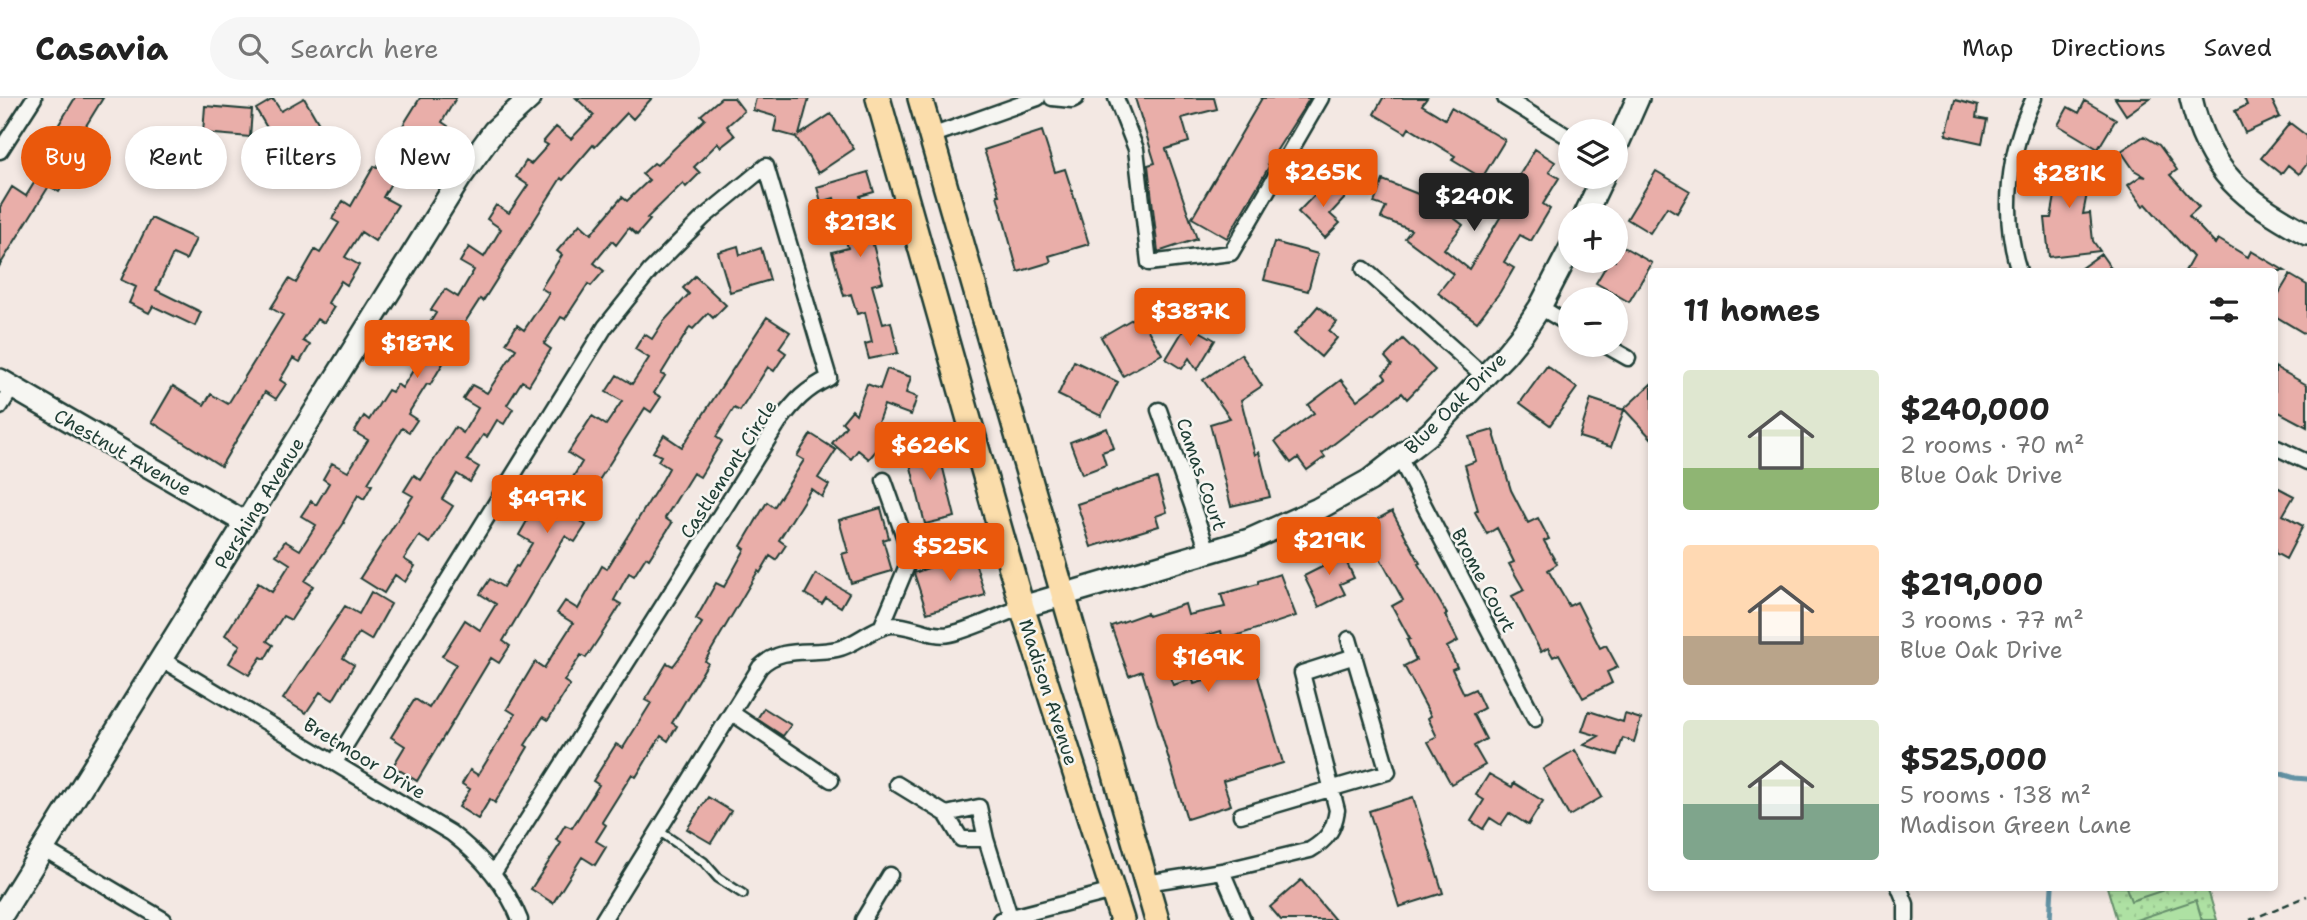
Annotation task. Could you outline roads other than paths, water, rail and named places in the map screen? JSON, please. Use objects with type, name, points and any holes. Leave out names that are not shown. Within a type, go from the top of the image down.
[{"type":"main road","name":"Madison Avenue","points":[[878,98],[1022,607],[1122,920]]},
{"type":"main road","name":"Madison Avenue","points":[[920,98],[1157,920]]},
{"type":"street","points":[[0,151],[34,98]]},
{"type":"street","name":"Pershing Avenue","points":[[0,918],[460,178],[494,131],[530,98]]},
{"type":"street","points":[[931,136],[1038,98]]},
{"type":"street","points":[[1052,98],[1076,98]]},
{"type":"street","points":[[1116,98],[1136,149],[1149,263],[1231,253],[1321,98]]},
{"type":"street","points":[[1505,98],[1558,131]]},
{"type":"street","points":[[1628,121],[1638,98]]},
{"type":"street","points":[[2018,268],[2010,238],[2009,187],[2021,123],[2034,98]]},
{"type":"street","points":[[2191,98],[2199,127],[2224,173],[2254,203],[2307,234]]},
{"type":"street","name":"Castlemont Circle","points":[[335,762],[604,327],[650,271],[704,217],[766,166],[829,378],[810,388],[796,400],[779,422],[493,874]]},
{"type":"street","points":[[1364,269],[1485,377]]},
{"type":"street","name":"Blue Oak Drive","points":[[1022,607],[1249,540],[1318,509],[1370,480],[1430,433],[1485,377],[1523,333],[1558,272]]},
{"type":"street","points":[[1540,307],[1558,317]]},
{"type":"street","points":[[0,407],[6,384]]},
{"type":"street","name":"Chestnut Avenue","points":[[6,384],[246,523]]},
{"type":"street","name":"Camas Court","points":[[1159,410],[1208,551]]},
{"type":"street","points":[[2278,448],[2307,462]]},
{"type":"street","name":"Brome Court","points":[[1400,459],[1535,719]]},
{"type":"street","points":[[881,628],[911,555],[884,480]]},
{"type":"street","points":[[911,555],[950,545]]},
{"type":"street","points":[[603,920],[760,667],[769,659],[791,652],[839,649],[856,643],[881,628],[895,625],[949,634],[1022,607]]},
{"type":"street","points":[[1241,815],[1388,772],[1349,639]]},
{"type":"street","points":[[1146,883],[1222,871],[1310,850],[1322,843],[1330,834],[1337,810],[1301,673],[1355,656]]},
{"type":"street","name":"Bretmoor Drive","points":[[161,659],[451,833],[493,874],[512,902],[520,920]]},
{"type":"street","points":[[732,713],[831,780]]},
{"type":"street","points":[[897,784],[946,814],[961,839],[986,839]]},
{"type":"street","points":[[946,814],[979,807],[1007,919],[1113,891]]},
{"type":"street","points":[[44,849],[164,920]]},
{"type":"street","points":[[1222,871],[1242,920]]},
{"type":"street","points":[[863,920],[890,875]]},
{"type":"street","points":[[1901,891],[1906,904],[1906,920]]},
{"type":"lane","points":[[659,831],[704,862],[718,878],[743,894]]},
{"type":"waterway","points":[[2278,773],[2307,779]]},
{"type":"waterway","points":[[2050,920],[2052,891]]}]
